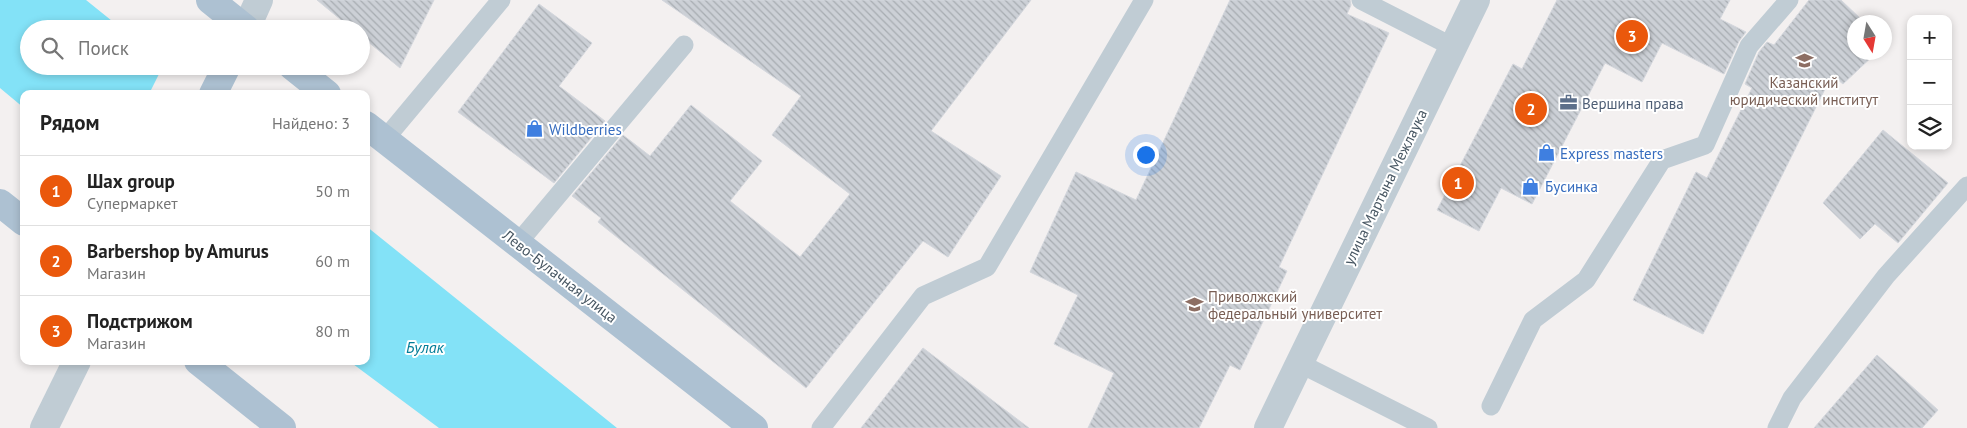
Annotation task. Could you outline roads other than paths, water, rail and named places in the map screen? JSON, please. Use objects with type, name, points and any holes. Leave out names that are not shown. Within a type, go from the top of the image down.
[{"type":"main road","points":[[210,0],[235,20]]},
{"type":"main road","points":[[215,90],[222,75]]},
{"type":"main road","points":[[303,75],[322,90]]},
{"type":"main road","name":"Лево-Булачная улица","points":[[375,132],[754,428]]},
{"type":"main road","points":[[0,203],[20,219]]},
{"type":"main road","points":[[203,365],[282,428]]},
{"type":"street","points":[[250,20],[259,0]]},
{"type":"street","name":"улица Мартына Межлаука","points":[[1268,428],[1476,0]]},
{"type":"street","points":[[44,428],[75,365]]},
{"type":"lane","points":[[375,132],[500,0]]},
{"type":"lane","points":[[821,428],[923,296],[986,267],[1144,0]]},
{"type":"lane","points":[[1361,0],[1453,47]]},
{"type":"lane","points":[[1491,406],[1533,320],[1586,280],[1662,160],[1705,145],[1749,46],[1789,0]]},
{"type":"lane","points":[[518,243],[684,45]]},
{"type":"lane","points":[[1777,428],[1792,398],[1886,276],[1967,186]]},
{"type":"lane","points":[[1299,363],[1428,428]]},
{"type":"water","points":[[0,0],[86,0],[111,20],[20,20],[20,75],[179,75],[198,90],[20,90],[20,105],[0,88]]},
{"type":"water","name":"Булак","points":[[370,229],[617,428],[439,428],[354,365],[370,365]]},
{"type":"place","name":"Подстрижом","points":[[1632,36]]},
{"type":"place","name":"Казанский юридический институт","points":[[1804,61]]},
{"type":"place","name":"Вершина права","points":[[1568,103]]},
{"type":"place","name":"Barbershop by Amurus","points":[[1531,109]]},
{"type":"place","name":"Wildberries","points":[[535,129]]},
{"type":"place","name":"Express masters","points":[[1546,153]]},
{"type":"place","name":"Шах group","points":[[1458,183]]},
{"type":"place","name":"Бусинка","points":[[1531,186]]},
{"type":"place","name":"Приволжский федеральный университет","points":[[1194,305]]}]
